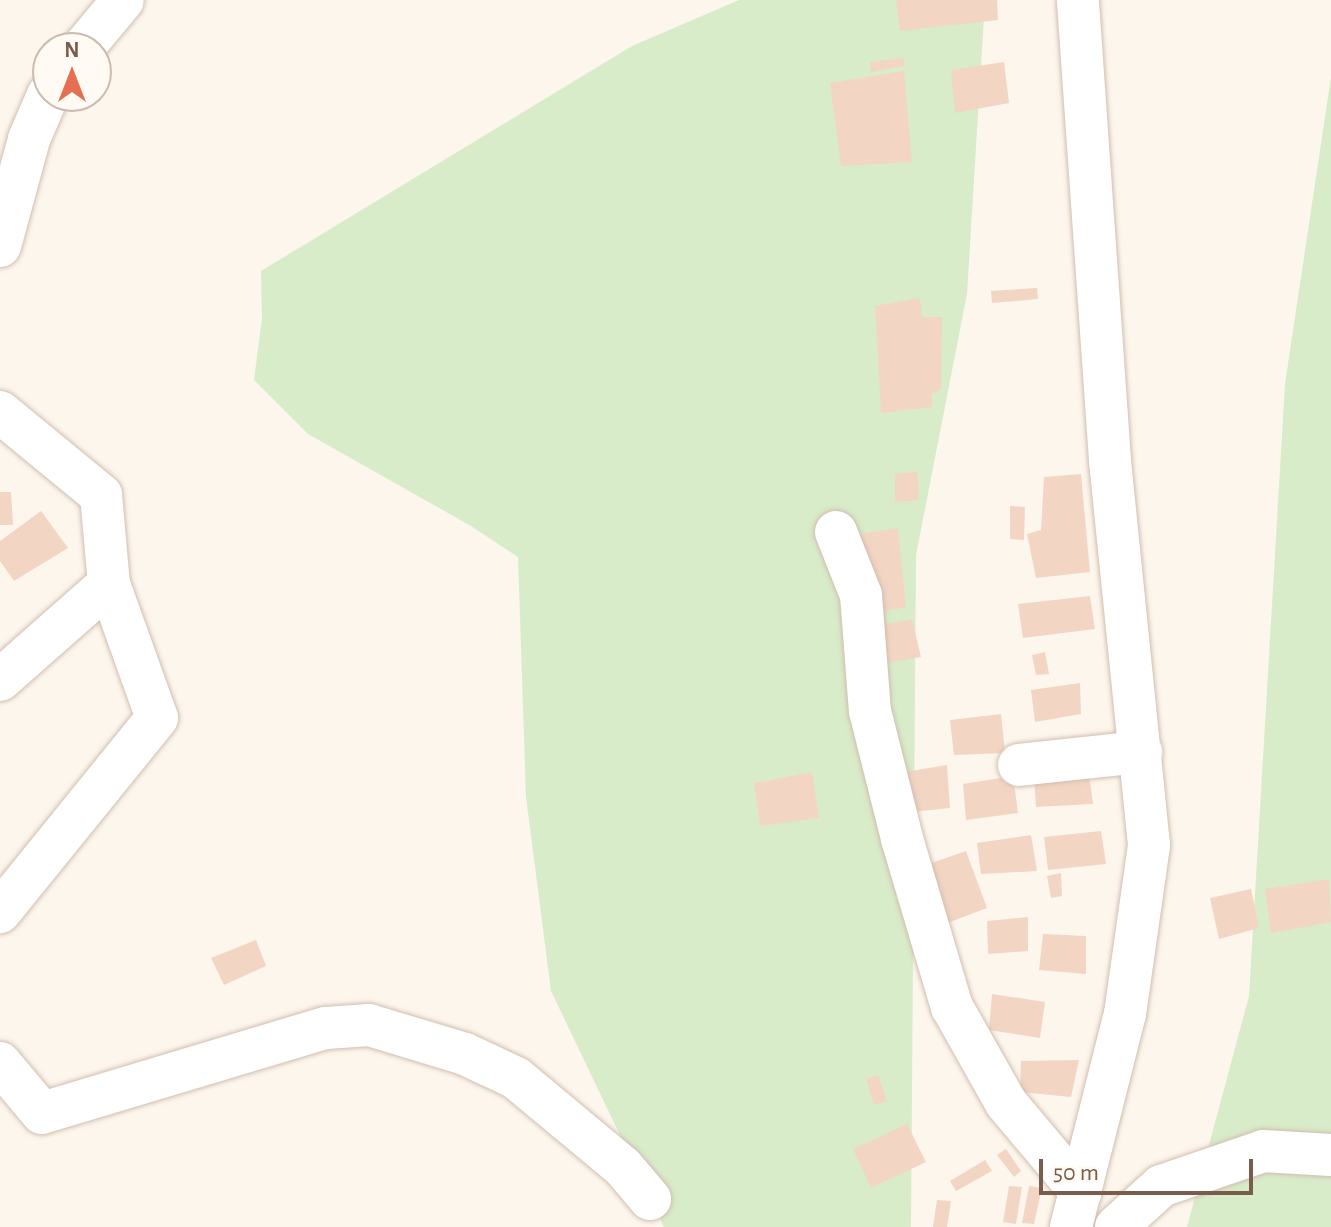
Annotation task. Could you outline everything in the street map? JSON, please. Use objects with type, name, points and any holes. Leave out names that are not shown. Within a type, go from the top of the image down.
[{"type":"street","points":[[96,32],[123,0]]},
{"type":"street","points":[[1076,1209],[1100,1124],[1134,966],[1149,845],[1109,444],[1078,0]]},
{"type":"street","points":[[0,246],[29,139],[41,112]]},
{"type":"street","points":[[0,412],[101,495],[109,584],[157,718],[0,912]]},
{"type":"street","points":[[836,532],[861,595],[870,711],[903,842],[952,1007],[1006,1103],[1076,1209]]},
{"type":"street","points":[[0,680],[109,584]]},
{"type":"street","points":[[1019,765],[1141,752]]},
{"type":"street","points":[[0,1063],[42,1113],[326,1028],[369,1025],[465,1054],[516,1078],[623,1167],[650,1199]]},
{"type":"street","points":[[1116,1227],[1161,1186],[1263,1151],[1331,1155]]},
{"type":"green space","points":[[739,0],[985,0],[967,294],[916,555],[911,1227],[664,1227],[551,991],[526,797],[518,557],[471,526],[308,434],[254,380],[262,318],[261,271],[632,46]]},
{"type":"green space","points":[[1331,77],[1331,1227],[1187,1227],[1249,996],[1285,384]]},
{"type":"building","points":[[896,0],[997,0],[998,20],[900,31]]},
{"type":"building","points":[[904,58],[905,66],[871,72],[870,62]]},
{"type":"building","points":[[1004,62],[1009,103],[955,113],[951,70]]},
{"type":"building","points":[[904,71],[912,162],[841,166],[830,83]]},
{"type":"building","points":[[1037,288],[1038,299],[992,303],[991,291]]},
{"type":"building","points":[[920,298],[922,317],[942,317],[941,390],[932,394],[932,407],[881,413],[875,306]]},
{"type":"building","points":[[917,472],[919,500],[895,502],[895,474]]},
{"type":"building","points":[[1081,474],[1090,572],[1036,578],[1027,534],[1041,530],[1044,477]]},
{"type":"building","points":[[0,492],[11,492],[13,525],[0,525]]},
{"type":"building","points":[[1010,506],[1025,507],[1024,540],[1010,539]]},
{"type":"building","points":[[41,511],[68,548],[14,581],[0,561],[0,541]]},
{"type":"building","points":[[898,528],[906,607],[873,614],[860,534]]},
{"type":"building","points":[[1090,596],[1095,629],[1023,638],[1018,604]]},
{"type":"building","points":[[912,619],[921,657],[882,664],[875,626]]},
{"type":"building","points":[[1045,652],[1049,674],[1036,675],[1032,655]]},
{"type":"building","points":[[1080,683],[1081,714],[1035,722],[1031,690]]},
{"type":"building","points":[[1001,714],[1005,753],[954,755],[950,720]]},
{"type":"building","points":[[947,765],[950,808],[902,813],[898,773]]},
{"type":"building","points":[[1088,767],[1093,804],[1036,807],[1034,775]]},
{"type":"building","points":[[812,772],[819,818],[760,826],[754,783]]},
{"type":"building","points":[[1013,776],[1018,813],[966,820],[963,784]]},
{"type":"building","points":[[1101,831],[1106,864],[1048,870],[1044,837]]},
{"type":"building","points":[[1031,835],[1037,871],[981,874],[977,843]]},
{"type":"building","points":[[966,851],[987,908],[942,925],[923,866]]},
{"type":"building","points":[[1061,873],[1062,896],[1051,898],[1047,876]]},
{"type":"building","points":[[1329,879],[1331,922],[1271,933],[1265,889]]},
{"type":"building","points":[[1251,889],[1259,928],[1219,939],[1210,898]]},
{"type":"building","points":[[1028,917],[1028,951],[988,954],[987,921]]},
{"type":"building","points":[[1043,934],[1086,936],[1086,974],[1039,970]]},
{"type":"building","points":[[256,940],[266,966],[224,985],[211,958]]},
{"type":"building","points":[[992,994],[1045,1002],[1040,1038],[989,1030]]},
{"type":"building","points":[[1079,1060],[1071,1097],[1020,1092],[1021,1061]]},
{"type":"building","points":[[878,1075],[887,1101],[874,1105],[866,1079]]},
{"type":"building","points":[[907,1124],[926,1162],[871,1188],[853,1149]]},
{"type":"building","points":[[1006,1149],[1021,1171],[1014,1177],[997,1155]]},
{"type":"building","points":[[985,1160],[992,1171],[956,1191],[950,1181]]},
{"type":"building","points":[[1009,1186],[1022,1187],[1016,1224],[1003,1222]]},
{"type":"building","points":[[1029,1186],[1042,1188],[1034,1224],[1022,1223]]},
{"type":"building","points":[[937,1200],[951,1201],[947,1227],[933,1227]]}]
